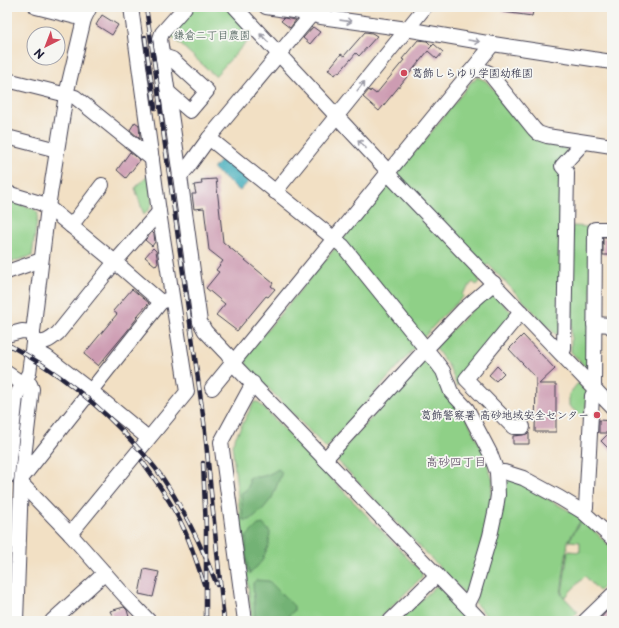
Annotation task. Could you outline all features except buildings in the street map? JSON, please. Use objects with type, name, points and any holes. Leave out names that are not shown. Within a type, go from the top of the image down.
[{"type":"street","points":[[7,467],[16,396],[29,373],[48,207],[66,95],[87,13],[36,7]]},
{"type":"street","points":[[70,534],[187,392],[167,299],[159,212],[131,7]]},
{"type":"street","points":[[185,7],[161,36],[168,92],[182,174],[200,322],[205,331],[227,354],[236,367],[481,621]]},
{"type":"street","points":[[235,7],[337,116],[393,179],[612,407]]},
{"type":"street","points":[[266,7],[300,12],[315,11],[321,17],[407,29],[612,62]]},
{"type":"street","points":[[275,192],[425,7]]},
{"type":"street","points":[[182,174],[209,138],[315,11]]},
{"type":"street","points":[[212,388],[493,44]]},
{"type":"street","points":[[163,56],[172,60],[207,91],[190,111],[168,92]]},
{"type":"street","points":[[470,72],[478,69],[489,73],[538,133],[547,136],[612,146]]},
{"type":"street","points":[[7,80],[75,97],[152,159]]},
{"type":"street","points":[[7,137],[57,150]]},
{"type":"street","points":[[209,138],[343,246],[443,371],[451,392],[467,409],[490,453],[497,472],[498,495],[490,536],[473,594],[467,606]]},
{"type":"street","points":[[561,353],[564,349],[567,172],[562,166],[584,142]]},
{"type":"street","points":[[70,226],[102,185]]},
{"type":"street","points":[[7,193],[40,203],[48,207],[115,262],[167,299]]},
{"type":"street","points":[[33,342],[50,340],[58,333],[115,262],[159,212]]},
{"type":"street","points":[[583,512],[586,507],[592,396],[595,389],[595,229],[612,229]]},
{"type":"street","points":[[7,272],[41,260]]},
{"type":"street","points":[[325,459],[462,310],[494,283]]},
{"type":"street","points":[[21,481],[91,391],[167,299]]},
{"type":"street","points":[[521,312],[466,379],[513,427],[523,427]]},
{"type":"street","points":[[594,324],[612,325],[612,328]]},
{"type":"street","points":[[7,335],[22,331],[33,342],[38,352],[47,357],[91,391],[148,438]]},
{"type":"street","points":[[7,373],[30,384],[32,389],[21,481],[16,621]]},
{"type":"street","points":[[245,621],[221,442],[253,383]]},
{"type":"street","points":[[497,472],[504,472],[523,478],[537,485],[583,512],[612,538]]},
{"type":"street","points":[[21,481],[149,621]]},
{"type":"street","points":[[52,621],[105,573]]},
{"type":"street","points":[[390,621],[437,575]]},
{"type":"street","points":[[584,621],[612,595]]},
{"type":"green space","name":"鎌倉二丁目農園","points":[[194,7],[226,7],[253,35],[215,76],[170,35]]},
{"type":"green space","points":[[477,77],[486,81],[538,140],[546,144],[566,147],[560,333],[555,334],[488,264],[477,277],[480,282],[476,285],[473,282],[462,294],[464,296],[440,319],[326,448],[247,366],[243,359],[425,140],[472,81],[474,81]]},
{"type":"green space","points":[[149,175],[152,205],[144,215],[135,188]]},
{"type":"green space","points":[[11,202],[33,208],[38,213],[32,256],[7,263],[7,224]]},
{"type":"green space","points":[[572,226],[592,227],[590,372],[571,352]]},
{"type":"green space","points":[[491,291],[513,314],[457,386],[449,367],[435,347]]},
{"type":"green space","points":[[425,359],[464,413],[484,453],[493,481],[487,527],[468,593],[465,594],[335,458]]},
{"type":"green space","points":[[578,383],[588,394],[584,418],[569,406],[569,394]]},
{"type":"green space","points":[[254,402],[258,402],[422,573],[422,577],[377,621],[252,621],[232,444]]},
{"type":"green space","points":[[278,469],[282,472],[272,498],[263,509],[250,520],[243,520],[241,493],[248,487],[249,478],[264,476]]},
{"type":"green space","points":[[506,479],[516,481],[582,518],[568,541],[561,594],[578,612],[569,621],[491,621],[475,603],[503,480]]},
{"type":"green space","points":[[582,519],[612,548],[612,579],[599,591],[585,576],[565,597],[562,594],[568,551],[580,552],[580,542],[569,541]]},
{"type":"green space","points":[[263,524],[270,532],[269,544],[262,561],[250,574],[247,561],[246,537],[258,525]]},
{"type":"green space","points":[[256,580],[269,581],[294,606],[294,611],[289,615],[287,621],[255,621],[253,583]]},
{"type":"green space","points":[[436,586],[439,587],[473,621],[399,621]]},
{"type":"water","points":[[223,157],[250,180],[240,191],[213,169]]},
{"type":"railway","points":[[146,7],[204,422],[224,621]]},
{"type":"railway","points":[[145,37],[155,108]]},
{"type":"railway","points":[[7,344],[43,365],[93,403],[147,458],[162,477],[186,516],[217,585]]},
{"type":"railway","points":[[142,461],[165,494],[180,520],[190,543],[204,584]]},
{"type":"railway","points":[[203,463],[206,528],[206,621]]},
{"type":"place","name":"葛飾しらゆり学園幼稚園","points":[[404,73]]},
{"type":"place","name":"葛飾警察署 高砂地域安全センター","points":[[597,415]]},
{"type":"district","name":"高砂四丁目","points":[[456,462]]}]
